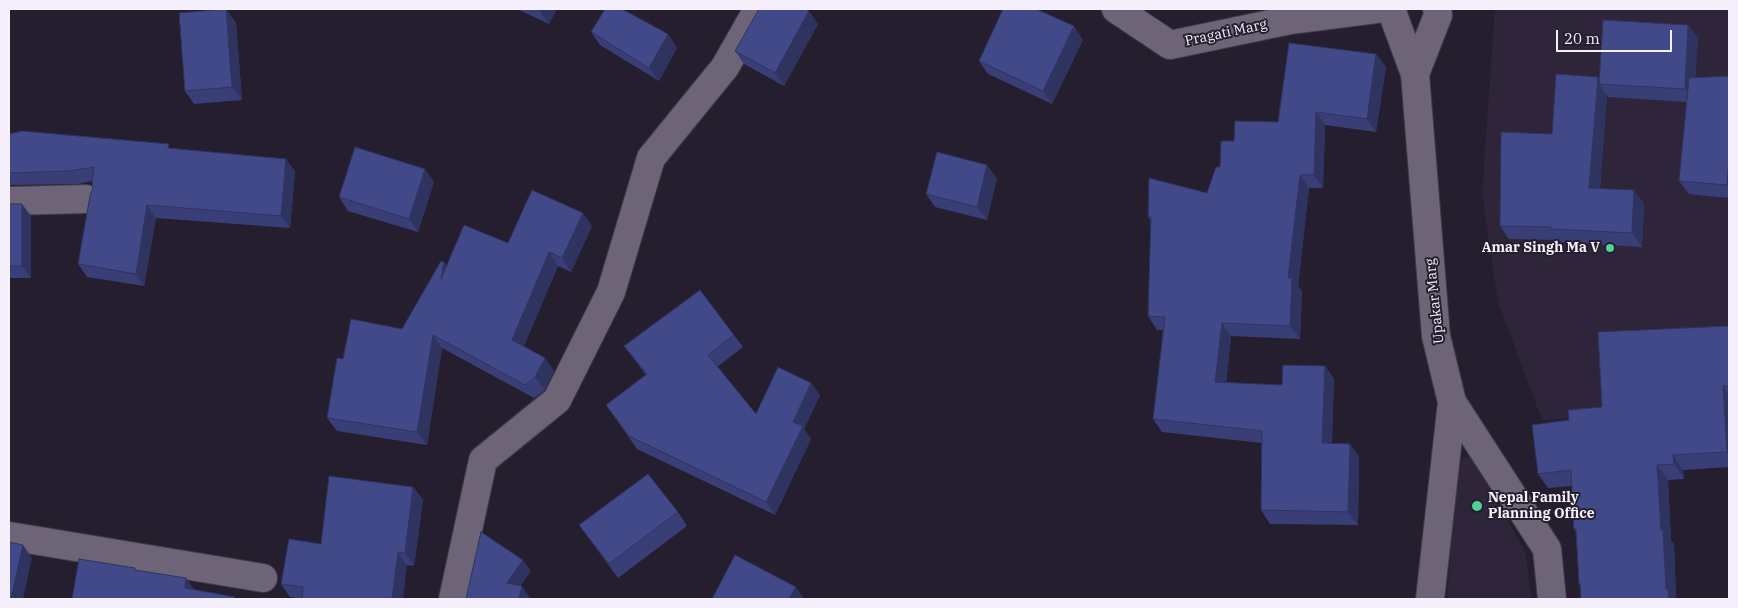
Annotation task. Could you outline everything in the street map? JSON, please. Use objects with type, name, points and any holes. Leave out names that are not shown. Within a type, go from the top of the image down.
[{"type":"street","points":[[453,599],[483,460],[557,400],[611,292],[651,158],[725,67],[758,9]]},
{"type":"street","name":"Pragati Marg","points":[[1116,9],[1170,45],[1290,20],[1376,9]]},
{"type":"street","points":[[1392,9],[1415,74]]},
{"type":"street","name":"Upakar Marg","points":[[1437,9],[1438,15],[1415,74],[1436,336],[1452,402],[1547,548],[1552,599]]},
{"type":"street","points":[[9,201],[86,200]]},
{"type":"street","points":[[1430,599],[1452,402]]},
{"type":"street","points":[[9,536],[263,578]]},
{"type":"shaded area","name":"Amar Singh Ma V","points":[[1495,9],[1729,9],[1729,409],[1542,420],[1498,302],[1482,194]]},
{"type":"shaded area","name":"Nepal Family Planning Office","points":[[1472,456],[1526,553],[1531,599],[1447,599],[1457,460]]},
{"type":"building","points":[[226,9],[232,87],[185,91],[179,13]]},
{"type":"building","points":[[605,9],[622,9],[668,34],[649,68],[591,32]]},
{"type":"building","points":[[759,9],[805,9],[809,11],[775,73],[735,51]]},
{"type":"building","points":[[1003,9],[1036,9],[1074,26],[1043,91],[979,61]]},
{"type":"building","points":[[1603,20],[1688,25],[1685,89],[1599,84]]},
{"type":"building","points":[[1289,43],[1376,54],[1367,119],[1316,112],[1314,175],[1300,175],[1288,278],[1292,278],[1290,326],[1222,323],[1215,382],[1282,385],[1283,365],[1325,366],[1322,443],[1350,444],[1348,512],[1261,510],[1262,431],[1153,419],[1165,317],[1148,316],[1151,217],[1148,217],[1149,178],[1207,193],[1216,167],[1220,167],[1221,141],[1234,141],[1235,121],[1278,122]]},
{"type":"building","points":[[1556,74],[1598,77],[1589,188],[1634,190],[1632,233],[1551,229],[1551,227],[1500,226],[1501,132],[1552,134]]},
{"type":"building","points":[[1729,76],[1729,158],[1727,185],[1679,181],[1689,78]]},
{"type":"building","points":[[22,131],[169,144],[168,148],[286,159],[281,216],[147,205],[136,274],[78,264],[93,187],[94,167],[69,171],[9,173],[9,134]]},
{"type":"building","points":[[355,147],[425,169],[409,219],[339,197]]},
{"type":"building","points":[[937,152],[987,165],[977,207],[926,194]]},
{"type":"building","points":[[532,190],[583,213],[562,258],[549,252],[512,340],[545,358],[535,377],[525,385],[433,335],[417,432],[327,418],[337,358],[343,359],[351,319],[402,329],[441,261],[444,262],[441,279],[464,225],[508,243]]},
{"type":"building","points":[[9,204],[22,204],[22,266],[9,266]]},
{"type":"building","points":[[700,290],[734,335],[708,355],[756,414],[778,367],[811,383],[793,422],[803,426],[766,502],[629,436],[606,405],[647,374],[624,346]]},
{"type":"building","points":[[1729,326],[1729,386],[1723,386],[1727,452],[1673,455],[1674,464],[1657,465],[1666,589],[1668,589],[1669,599],[1581,599],[1576,529],[1574,529],[1571,470],[1538,474],[1532,425],[1569,420],[1568,410],[1602,407],[1598,332]]},
{"type":"building","points":[[648,474],[678,512],[609,564],[579,525]]},
{"type":"building","points":[[329,476],[413,487],[405,553],[398,552],[392,599],[302,599],[303,587],[281,584],[289,539],[321,544]]},
{"type":"building","points":[[481,532],[523,560],[507,583],[522,586],[519,599],[466,599]]},
{"type":"building","points":[[9,542],[23,545],[11,599],[9,599]]},
{"type":"building","points":[[735,555],[796,587],[789,599],[712,599]]},
{"type":"building","points":[[79,559],[186,578],[185,588],[235,597],[234,599],[72,599]]},
{"type":"place","name":"Amar Singh Ma V","points":[[1610,248]]},
{"type":"place","name":"Nepal Family Planning Office","points":[[1477,506]]}]
